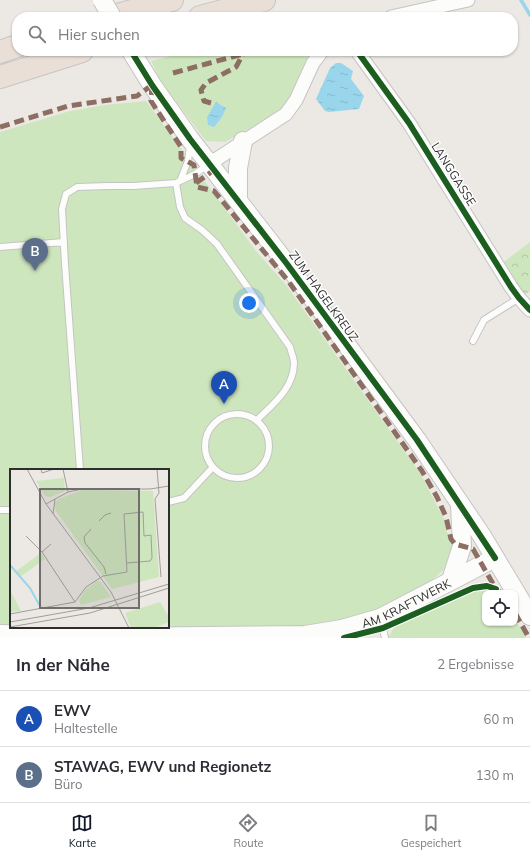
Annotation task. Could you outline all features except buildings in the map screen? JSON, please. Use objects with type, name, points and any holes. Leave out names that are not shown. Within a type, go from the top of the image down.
[{"type":"highway","points":[[129,12],[172,0]]},
{"type":"highway","points":[[219,12],[264,0]]},
{"type":"highway","points":[[0,52],[12,48]]},
{"type":"highway","points":[[0,77],[66,56]]},
{"type":"street","points":[[102,0],[108,12]]},
{"type":"street","points":[[414,12],[468,0]]},
{"type":"street","points":[[209,164],[286,114],[296,100],[313,63],[318,56]]},
{"type":"street","name":"LANGGASSE","points":[[361,56],[409,123],[519,298],[530,310]]},
{"type":"street","name":"ZUM HAGELKREUZ","points":[[134,57],[190,139],[287,264],[408,428],[460,503],[530,616]]},
{"type":"street","points":[[238,200],[238,168],[243,141]]},
{"type":"street","points":[[451,580],[462,546],[460,503]]},
{"type":"street","name":"AM KRAFTWERK","points":[[0,634],[105,637],[305,635],[342,629],[380,618],[495,558]]},
{"type":"lane","points":[[190,139],[189,157],[178,182],[180,207],[186,218],[217,244],[290,347],[294,362],[292,379],[285,391],[257,420]]},
{"type":"lane","points":[[80,469],[62,209],[66,194],[78,187],[133,186],[178,182],[195,174],[209,164]]},
{"type":"lane","points":[[0,247],[64,242]]},
{"type":"lane","points":[[473,341],[484,320],[519,298]]},
{"type":"lane","points":[[235,414],[249,416],[257,420],[263,427],[270,445],[268,455],[260,468],[247,476],[237,478],[226,476],[213,467],[205,450],[205,440],[208,431],[214,424],[221,418],[235,414]]},
{"type":"lane","points":[[169,502],[184,498],[213,467]]},
{"type":"lane","points":[[380,618],[385,638]]},
{"type":"green space","points":[[171,56],[309,56],[289,98],[280,110],[225,142],[206,141],[161,82],[151,61]]},
{"type":"green space","points":[[146,101],[256,251],[286,285],[420,473],[444,519],[449,540],[455,547],[452,562],[430,582],[377,611],[341,622],[306,628],[169,627],[169,469],[10,469],[10,625],[0,625],[0,132],[70,111],[105,105]]},
{"type":"green space","points":[[530,242],[530,291],[523,296],[501,264]]},
{"type":"green space","points":[[487,589],[489,590],[482,590],[482,626],[518,626],[518,624],[526,638],[388,638],[395,626],[472,591]]},
{"type":"water","points":[[336,63],[341,63],[353,71],[351,79],[364,96],[359,109],[329,112],[325,111],[316,99],[330,68]]},
{"type":"water","points":[[216,102],[226,108],[222,117],[214,127],[208,125],[207,117]]},
{"type":"waterway","points":[[521,0],[530,15]]},
{"type":"marked path","points":[[173,73],[236,56]]},
{"type":"marked path","points":[[211,103],[204,101],[201,90],[206,83],[236,67],[242,56]]},
{"type":"marked path","points":[[152,85],[151,101],[181,147],[181,158],[194,165],[197,187],[214,191],[289,282],[422,471],[437,497],[446,517],[451,539],[455,544],[473,549],[497,590]]},
{"type":"marked path","points":[[0,127],[68,106],[137,96],[152,85]]},
{"type":"marked path","points":[[196,183],[214,170]]},
{"type":"marked path","points":[[518,618],[529,638]]},
{"type":"cycle path","points":[[134,56],[152,85],[190,139],[287,264],[417,440],[495,558]]},
{"type":"cycle path","points":[[361,56],[409,123],[511,287],[530,310]]},
{"type":"cycle path","points":[[344,638],[383,628],[473,588],[487,586],[496,589]]},
{"type":"place","name":"STAWAG, EWV und Regionetz","points":[[35,271]]},
{"type":"place","name":"EWV","points":[[224,404]]}]
